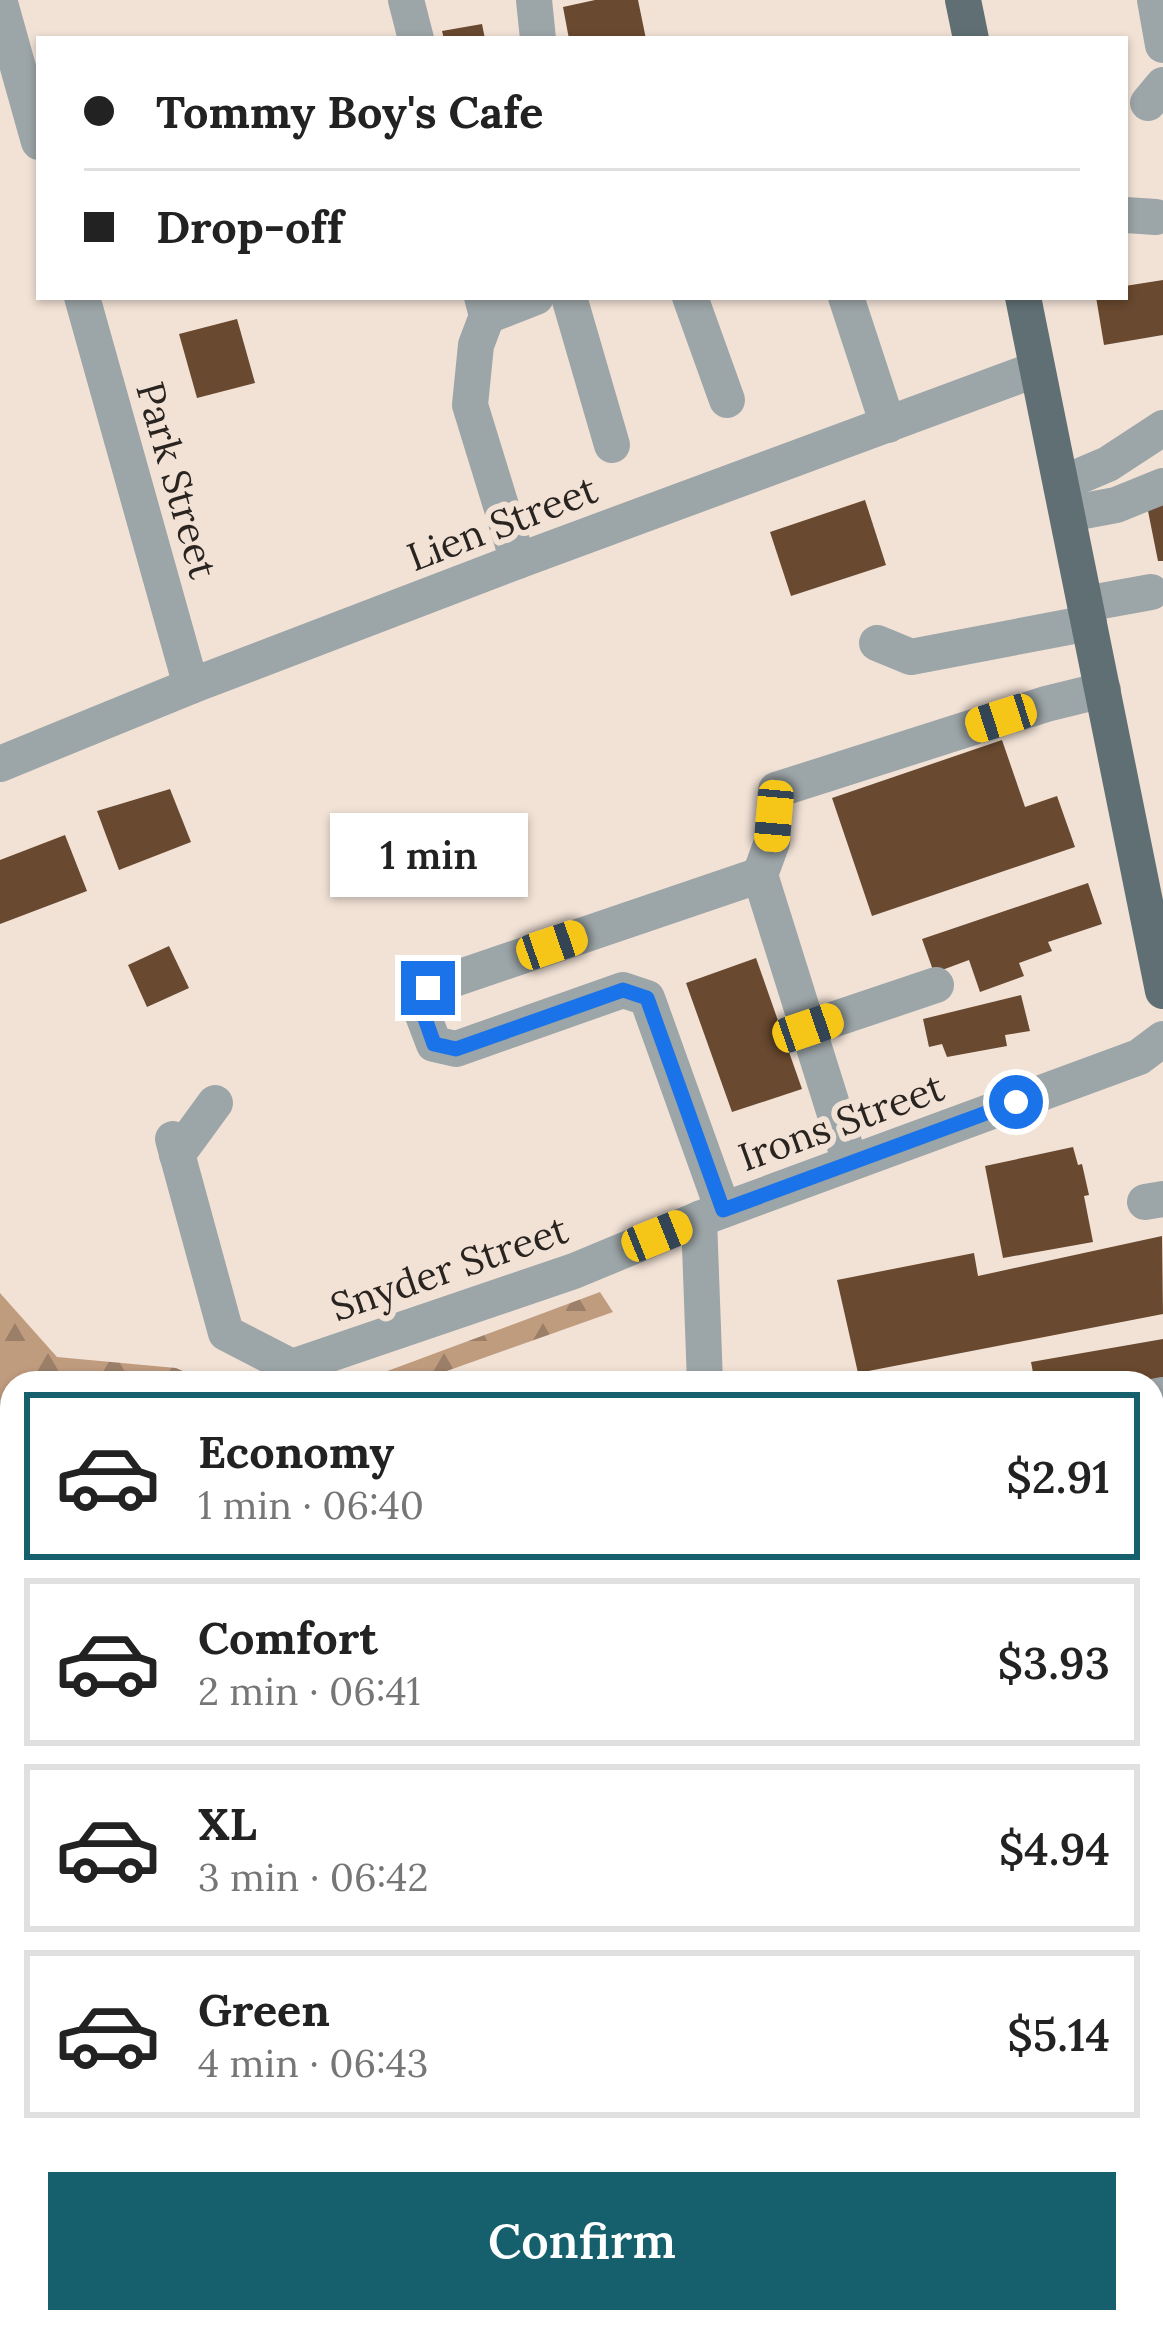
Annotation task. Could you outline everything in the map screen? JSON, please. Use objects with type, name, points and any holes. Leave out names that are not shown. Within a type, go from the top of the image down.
[{"type":"main road","points":[[963,0],[970,36]]},
{"type":"main road","points":[[1024,300],[1163,991]]},
{"type":"street","points":[[406,0],[415,36]]},
{"type":"street","points":[[534,0],[538,36]]},
{"type":"street","points":[[1155,0],[1163,45]]},
{"type":"street","points":[[0,4],[36,131]]},
{"type":"street","name":"Park Street","points":[[83,300],[191,686]]},
{"type":"street","points":[[518,561],[470,405],[485,306],[519,300]]},
{"type":"street","points":[[570,300],[612,445]]},
{"type":"street","points":[[691,300],[727,400]]},
{"type":"street","points":[[847,300],[888,425]]},
{"type":"street","name":"Lien Street","points":[[0,764],[518,561],[1037,369]]},
{"type":"street","points":[[1064,499],[1163,428]]},
{"type":"street","points":[[1064,499],[1116,505],[1163,486]]},
{"type":"street","points":[[877,643],[910,657],[1087,613],[1151,592]]},
{"type":"street","points":[[850,1162],[760,875],[772,842],[776,790],[1046,704],[1103,691]]},
{"type":"street","points":[[714,1371],[711,1215],[647,998],[623,990],[456,1049],[434,1044],[422,1010],[428,988],[760,875]]},
{"type":"street","points":[[808,1028],[936,985]]},
{"type":"street","name":"Irons Street","points":[[711,1215],[1139,1057],[1163,1039]]},
{"type":"street","name":"Snyder Street","points":[[215,1103],[175,1147],[226,1333],[292,1367],[574,1271],[711,1215]]},
{"type":"green space","points":[[600,1292],[613,1312],[447,1371],[387,1371]]},
{"type":"green space","points":[[0,1293],[57,1357],[183,1371],[0,1371]]},
{"type":"building","points":[[595,0],[638,0],[645,36],[568,36],[563,7]]},
{"type":"building","points":[[482,24],[484,36],[443,36],[442,31]]},
{"type":"building","points":[[1163,280],[1163,335],[1104,345],[1096,300],[1128,300],[1128,286]]},
{"type":"building","points":[[237,319],[255,383],[197,398],[179,334]]},
{"type":"building","points":[[865,500],[886,565],[791,596],[770,532]]},
{"type":"building","points":[[1163,503],[1163,561],[1158,561],[1147,506]]},
{"type":"building","points":[[1002,740],[1025,807],[1057,796],[1075,847],[872,916],[832,798]]},
{"type":"building","points":[[170,789],[191,842],[119,870],[97,811]]},
{"type":"building","points":[[65,835],[87,891],[0,924],[0,860]]},
{"type":"building","points":[[1088,883],[1102,924],[1048,942],[1052,951],[1019,963],[1024,976],[980,992],[969,960],[934,973],[922,939]]},
{"type":"building","points":[[169,946],[189,988],[147,1007],[128,965]]},
{"type":"building","points":[[756,958],[802,1089],[732,1112],[686,983]]},
{"type":"building","points":[[1021,995],[1030,1031],[1005,1035],[1007,1046],[947,1057],[942,1044],[929,1047],[923,1019]]},
{"type":"building","points":[[1073,1147],[1089,1195],[1084,1196],[1093,1242],[1003,1258],[985,1166]]},
{"type":"building","points":[[1162,1236],[1163,1314],[858,1371],[837,1280],[974,1253],[978,1276]]},
{"type":"building","points":[[1163,1339],[1163,1371],[1033,1371],[1031,1362]]},
{"type":"route","points":[[428,988],[422,1010],[434,1044],[456,1049],[623,990],[647,998],[723,1210],[1016,1102]]}]
